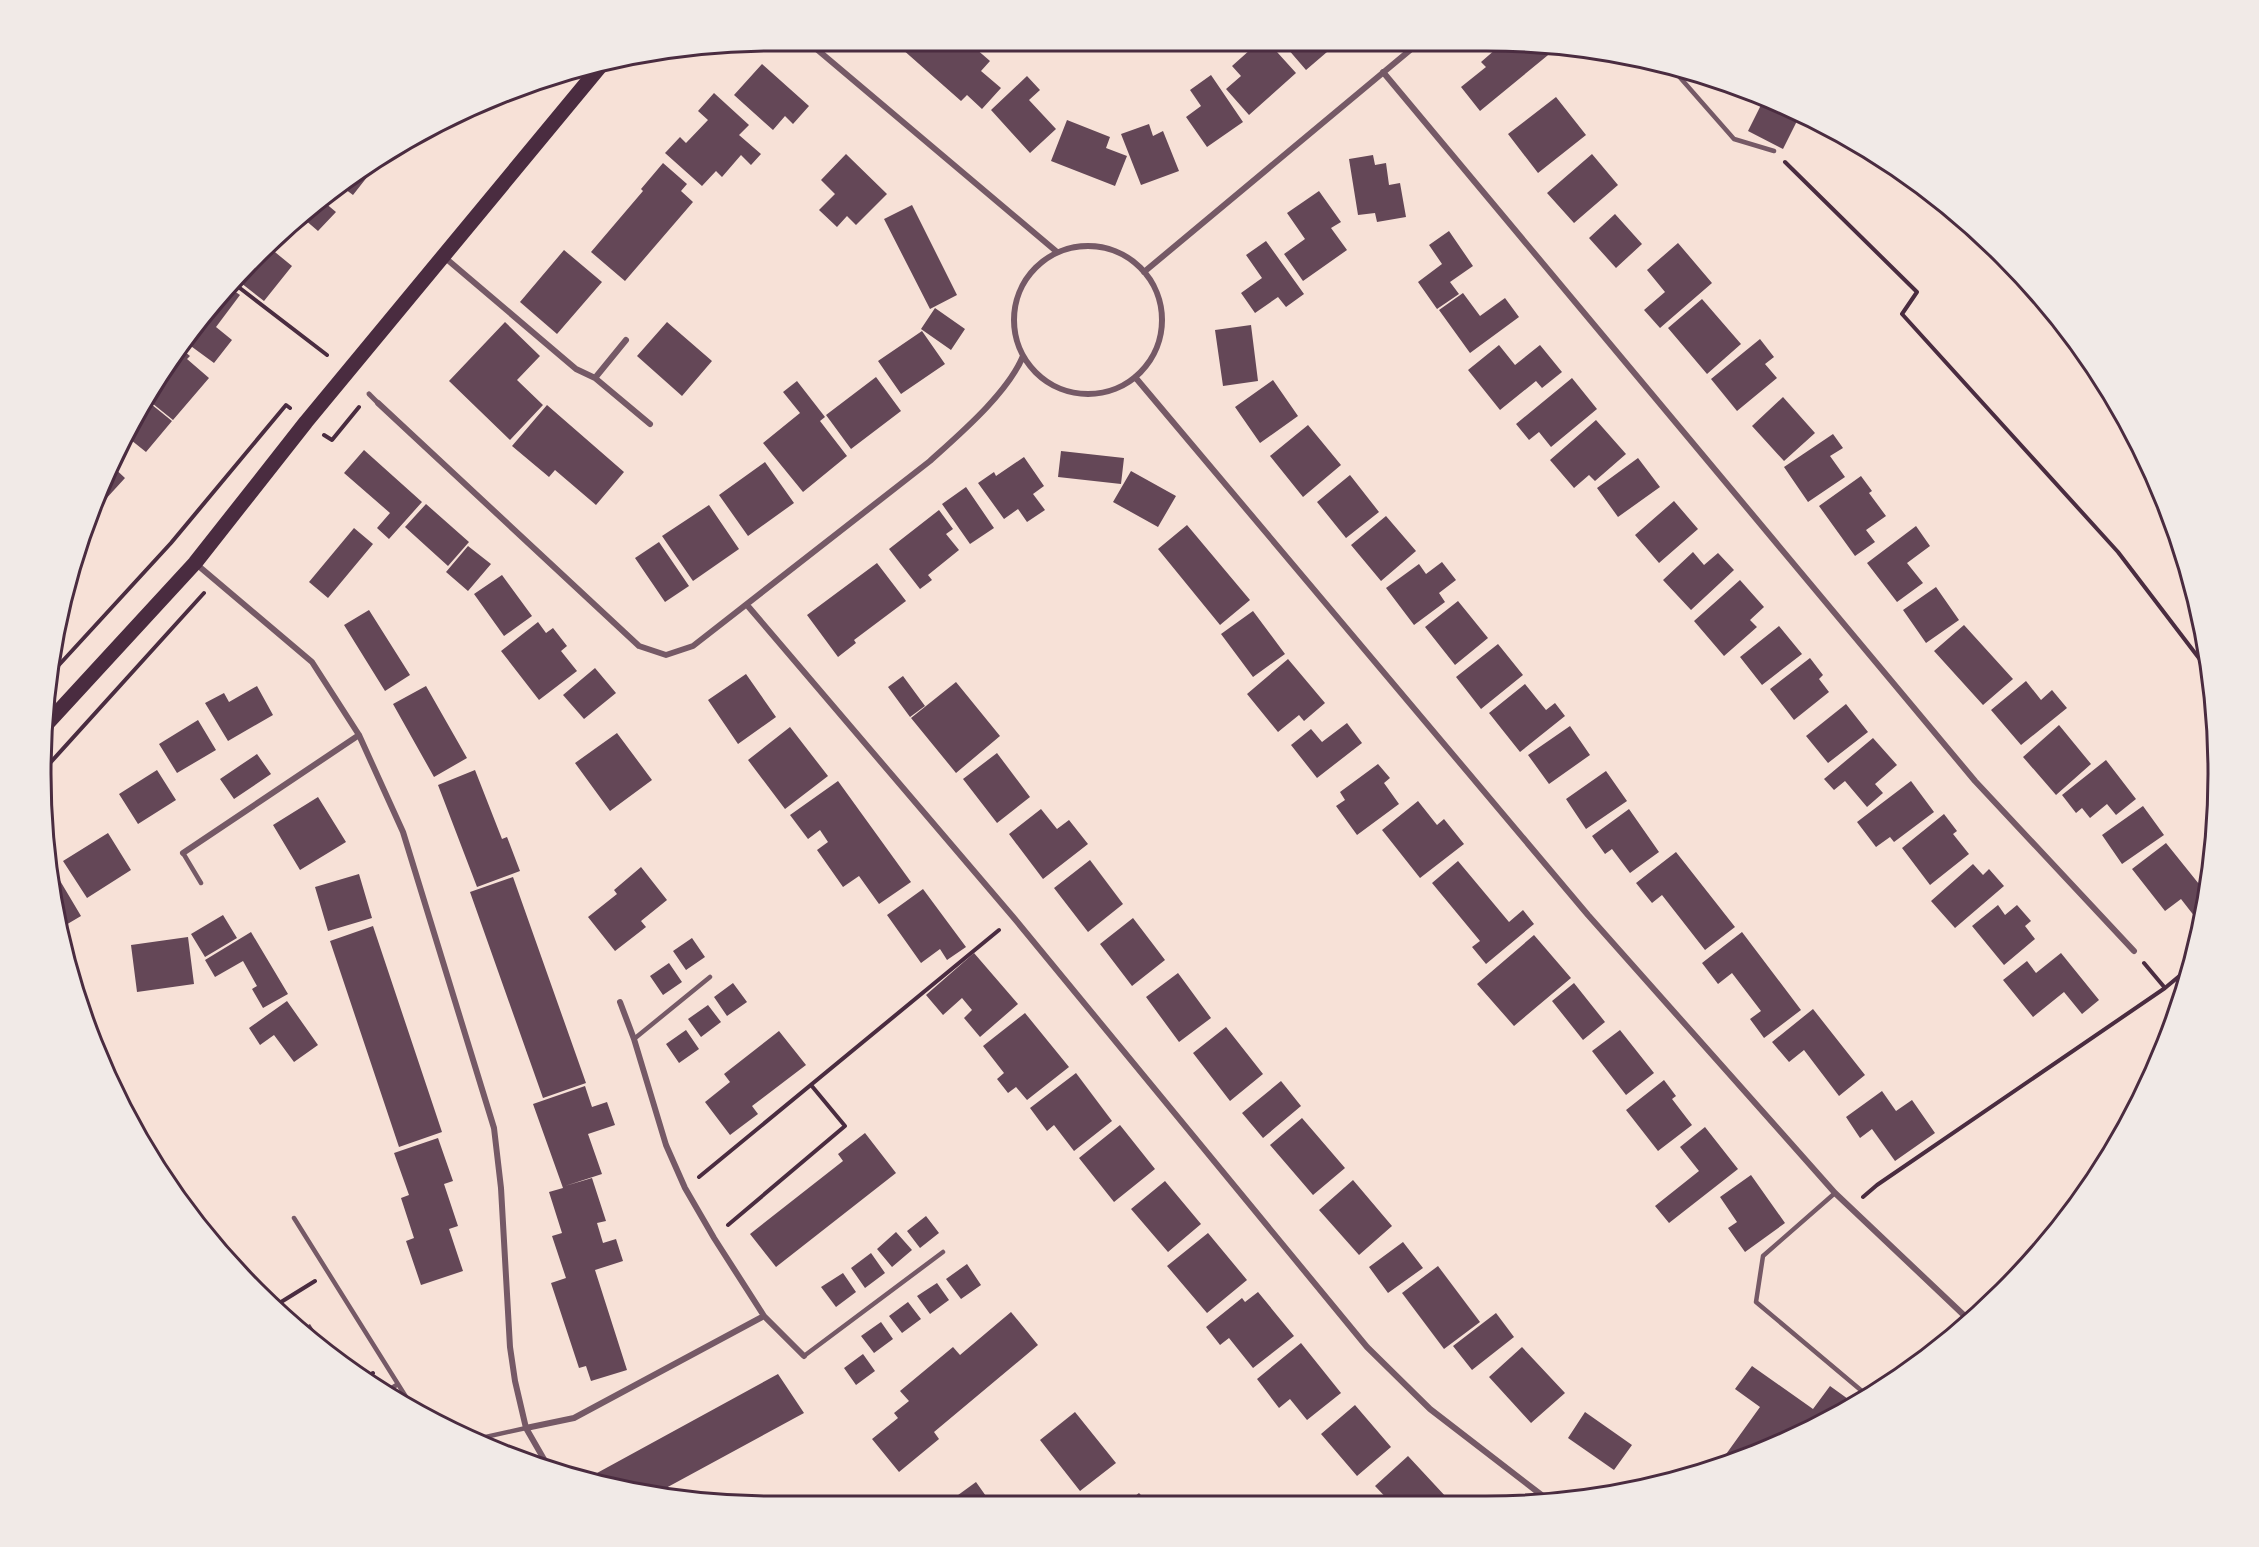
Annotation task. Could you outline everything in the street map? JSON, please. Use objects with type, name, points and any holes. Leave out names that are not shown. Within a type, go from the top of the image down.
[{"type":"main road","points":[[54,716],[195,563],[442,256],[593,74]]},
{"type":"street","points":[[820,51],[1057,252]]},
{"type":"street","points":[[1144,272],[1408,51]]},
{"type":"street","points":[[1383,72],[1975,781],[2134,951]]},
{"type":"street","points":[[1085,246],[1100,247],[1124,256],[1144,272],[1159,301],[1161,325],[1156,348],[1150,360],[1135,377],[1103,393],[1073,393],[1038,375],[1023,356],[1014,330],[1016,303],[1021,288],[1032,271],[1057,252],[1085,246]]},
{"type":"street","points":[[442,256],[576,369],[595,378],[650,424]]},
{"type":"street","points":[[595,378],[626,340]]},
{"type":"street","points":[[369,394],[639,646],[666,655],[693,646],[930,461],[966,429],[1016,373],[1023,356]]},
{"type":"street","points":[[1135,377],[1588,915],[1835,1193],[1964,1315]]},
{"type":"street","points":[[195,563],[312,663],[359,735],[403,832],[494,1128],[501,1188],[510,1347],[515,1381],[526,1428],[544,1459]]},
{"type":"street","points":[[747,605],[1014,918],[1367,1347],[1430,1409],[1540,1493]]},
{"type":"street","points":[[183,853],[359,735]]},
{"type":"street","points":[[620,1002],[634,1038],[666,1145],[685,1188],[764,1316],[804,1356]]},
{"type":"street","points":[[526,1428],[574,1418],[764,1316]]},
{"type":"lane","points":[[1681,79],[1734,139],[1774,151]]},
{"type":"lane","points":[[183,853],[201,883]]},
{"type":"lane","points":[[634,1038],[710,977]]},
{"type":"lane","points":[[1835,1193],[1762,1256],[1756,1302],[1861,1390]]},
{"type":"lane","points":[[294,1218],[404,1394]]},
{"type":"lane","points":[[804,1356],[943,1252]]},
{"type":"lane","points":[[393,1387],[398,1384]]},
{"type":"lane","points":[[487,1437],[526,1428]]},
{"type":"path","points":[[1774,151],[1917,292],[1902,314],[2118,552],[2198,657]]},
{"type":"path","points":[[239,288],[327,355]]},
{"type":"path","points":[[332,440],[369,394]]},
{"type":"path","points":[[60,664],[171,543],[286,405]]},
{"type":"path","points":[[52,760],[215,582]]},
{"type":"path","points":[[685,1188],[1014,918]]},
{"type":"path","points":[[2134,951],[2165,988]]},
{"type":"path","points":[[1851,1209],[1877,1185],[2178,978]]},
{"type":"path","points":[[714,1238],[845,1126],[811,1085]]},
{"type":"path","points":[[281,1301],[328,1273]]},
{"type":"building","points":[[904,51],[978,51],[990,61],[981,71],[1001,88],[982,109],[967,95],[961,101]]},
{"type":"building","points":[[1249,51],[1276,51],[1296,73],[1249,115],[1226,89],[1241,76],[1232,66]]},
{"type":"building","points":[[1290,51],[1328,51],[1306,70]]},
{"type":"building","points":[[1493,51],[1549,54],[1480,111],[1461,87],[1486,67],[1481,62]]},
{"type":"building","points":[[762,64],[809,106],[793,124],[785,116],[773,130],[734,95]]},
{"type":"building","points":[[1211,75],[1243,122],[1207,147],[1186,117],[1201,106],[1190,90]]},
{"type":"building","points":[[1027,76],[1040,90],[1029,100],[1056,129],[1030,153],[991,110]]},
{"type":"building","points":[[714,93],[749,125],[739,135],[761,154],[751,165],[741,155],[722,177],[716,171],[702,186],[665,153],[680,137],[686,143],[708,120],[698,111]]},
{"type":"building","points":[[1556,97],[1586,135],[1538,173],[1508,134]]},
{"type":"building","points":[[1761,106],[1796,122],[1783,149],[1748,131]]},
{"type":"building","points":[[1067,120],[1110,137],[1106,148],[1127,156],[1115,186],[1051,161]]},
{"type":"building","points":[[1149,124],[1153,136],[1163,131],[1179,171],[1141,185],[1121,134]]},
{"type":"building","points":[[846,154],[887,194],[856,225],[847,216],[837,227],[819,210],[835,194],[821,180]]},
{"type":"building","points":[[1592,154],[1618,185],[1574,223],[1547,193]]},
{"type":"building","points":[[1373,155],[1375,165],[1386,163],[1389,185],[1400,183],[1406,217],[1377,222],[1375,213],[1358,215],[1349,159]]},
{"type":"building","points":[[663,163],[687,184],[681,191],[693,202],[625,281],[591,252],[643,191],[641,189]]},
{"type":"building","points":[[368,176],[353,195],[347,191]]},
{"type":"building","points":[[1319,191],[1341,222],[1331,228],[1347,250],[1303,281],[1284,254],[1305,239],[1287,213]]},
{"type":"building","points":[[328,205],[336,212],[318,231],[307,222]]},
{"type":"building","points":[[912,205],[957,295],[930,309],[884,219]]},
{"type":"building","points":[[1615,214],[1642,244],[1616,268],[1589,238]]},
{"type":"building","points":[[1449,231],[1473,266],[1450,282],[1459,294],[1437,309],[1418,282],[1442,264],[1429,245]]},
{"type":"building","points":[[1266,241],[1304,294],[1286,307],[1278,297],[1255,313],[1241,293],[1262,278],[1246,255]]},
{"type":"building","points":[[1678,243],[1712,283],[1660,328],[1644,310],[1665,292],[1647,270]]},
{"type":"building","points":[[564,250],[602,282],[557,334],[520,302]]},
{"type":"building","points":[[275,252],[292,266],[264,301],[243,284]]},
{"type":"building","points":[[235,292],[240,295],[216,327],[232,340],[214,363],[191,346]]},
{"type":"building","points":[[1463,293],[1480,316],[1505,298],[1519,317],[1470,353],[1439,310]]},
{"type":"building","points":[[1702,299],[1741,344],[1707,374],[1668,328]]},
{"type":"building","points":[[935,308],[965,329],[951,350],[921,329]]},
{"type":"building","points":[[505,322],[540,356],[517,380],[543,405],[510,440],[449,381]]},
{"type":"building","points":[[667,322],[712,361],[682,396],[637,356]]},
{"type":"building","points":[[1251,325],[1258,381],[1223,386],[1215,330]]},
{"type":"building","points":[[922,331],[945,364],[901,394],[878,361]]},
{"type":"building","points":[[1760,339],[1774,357],[1765,364],[1777,378],[1737,411],[1711,379]]},
{"type":"building","points":[[1499,345],[1515,365],[1540,345],[1562,372],[1542,388],[1536,381],[1500,410],[1468,370]]},
{"type":"building","points":[[186,353],[190,356],[187,359],[209,378],[173,420],[153,404]]},
{"type":"building","points":[[876,377],[901,411],[851,449],[826,415]]},
{"type":"building","points":[[1572,378],[1597,409],[1551,447],[1539,432],[1529,440],[1516,424]]},
{"type":"building","points":[[1273,380],[1298,416],[1260,443],[1235,407]]},
{"type":"building","points":[[797,381],[825,417],[820,421],[847,456],[803,492],[763,443],[800,413],[783,392]]},
{"type":"building","points":[[1783,397],[1815,433],[1784,461],[1752,426]]},
{"type":"building","points":[[152,405],[172,421],[146,452],[133,441]]},
{"type":"building","points":[[547,405],[624,472],[596,505],[555,470],[549,477],[512,446]]},
{"type":"building","points":[[1596,420],[1626,454],[1595,481],[1589,475],[1574,488],[1550,460]]},
{"type":"building","points":[[1308,425],[1341,465],[1303,497],[1270,456]]},
{"type":"building","points":[[1833,434],[1843,448],[1830,456],[1845,477],[1808,502],[1784,467]]},
{"type":"building","points":[[364,450],[422,502],[389,539],[377,528],[390,513],[344,473]]},
{"type":"building","points":[[1061,451],[1124,458],[1121,484],[1058,477]]},
{"type":"building","points":[[1024,457],[1044,486],[1033,494],[1045,510],[1027,522],[1018,509],[1004,519],[978,483],[994,472],[996,476]]},
{"type":"building","points":[[1638,458],[1660,487],[1618,517],[1597,488]]},
{"type":"building","points":[[765,462],[794,503],[748,536],[719,495]]},
{"type":"building","points":[[118,471],[125,478],[105,500]]},
{"type":"building","points":[[1131,471],[1176,496],[1158,527],[1113,502]]},
{"type":"building","points":[[1350,475],[1379,512],[1346,538],[1317,502]]},
{"type":"building","points":[[1861,476],[1872,491],[1869,493],[1886,516],[1866,530],[1875,542],[1855,556],[1819,506]]},
{"type":"building","points":[[966,487],[994,528],[970,544],[942,504]]},
{"type":"building","points":[[1674,501],[1698,529],[1659,563],[1635,535]]},
{"type":"building","points":[[426,504],[469,542],[448,566],[405,527]]},
{"type":"building","points":[[709,505],[739,549],[693,581],[662,536]]},
{"type":"building","points":[[939,510],[953,529],[946,534],[959,550],[928,575],[932,580],[920,589],[889,549]]},
{"type":"building","points":[[1386,516],[1416,551],[1381,581],[1351,545]]},
{"type":"building","points":[[1187,525],[1250,600],[1220,625],[1158,549]]},
{"type":"building","points":[[1916,526],[1930,546],[1907,563],[1923,583],[1897,602],[1867,563]]},
{"type":"building","points":[[354,528],[373,544],[328,598],[309,582]]},
{"type":"building","points":[[659,542],[689,586],[665,602],[635,558]]},
{"type":"building","points":[[468,546],[491,564],[468,591],[446,572]]},
{"type":"building","points":[[1693,552],[1704,565],[1718,553],[1734,570],[1691,610],[1663,580]]},
{"type":"building","points":[[1442,562],[1456,580],[1439,593],[1445,602],[1414,625],[1386,588],[1419,564],[1426,574]]},
{"type":"building","points":[[877,563],[906,601],[854,640],[856,643],[838,657],[807,615]]},
{"type":"building","points":[[502,575],[532,616],[504,636],[474,594]]},
{"type":"building","points":[[1740,580],[1764,607],[1750,620],[1757,627],[1724,656],[1694,621]]},
{"type":"building","points":[[1936,587],[1959,620],[1926,643],[1903,610]]},
{"type":"building","points":[[1458,601],[1488,638],[1455,665],[1425,627]]},
{"type":"building","points":[[369,610],[410,675],[385,691],[344,625]]},
{"type":"building","points":[[1253,611],[1285,654],[1253,677],[1221,634]]},
{"type":"building","points":[[538,622],[546,633],[553,628],[567,646],[561,651],[577,671],[539,700],[501,651]]},
{"type":"building","points":[[1964,625],[2013,679],[1983,705],[1934,651]]},
{"type":"building","points":[[1779,626],[1802,654],[1762,685],[1740,657]]},
{"type":"building","points":[[1498,644],[1523,675],[1481,709],[1456,677]]},
{"type":"building","points":[[1810,658],[1823,675],[1819,679],[1829,692],[1794,720],[1770,689]]},
{"type":"building","points":[[1288,659],[1325,703],[1304,721],[1299,715],[1278,732],[1247,694]]},
{"type":"building","points":[[595,668],[616,693],[584,719],[563,695]]},
{"type":"building","points":[[746,674],[776,717],[738,744],[708,700]]},
{"type":"building","points":[[903,676],[925,706],[910,717],[888,687]]},
{"type":"building","points":[[2026,681],[2041,700],[2052,690],[2067,708],[2021,745],[1991,710]]},
{"type":"building","points":[[956,682],[1000,736],[956,773],[911,718]]},
{"type":"building","points":[[1525,684],[1546,710],[1555,703],[1565,716],[1520,752],[1489,713]]},
{"type":"building","points":[[257,686],[273,715],[228,741],[205,703],[224,693],[229,702]]},
{"type":"building","points":[[426,686],[467,758],[434,777],[393,704]]},
{"type":"building","points":[[1846,704],[1868,732],[1828,763],[1806,736]]},
{"type":"building","points":[[198,720],[216,750],[177,773],[159,744]]},
{"type":"building","points":[[1347,723],[1362,743],[1317,778],[1291,745],[1311,729],[1322,742]]},
{"type":"building","points":[[2059,725],[2091,764],[2056,795],[2023,757]]},
{"type":"building","points":[[1570,726],[1590,755],[1549,784],[1528,755]]},
{"type":"building","points":[[790,727],[828,776],[785,809],[748,760]]},
{"type":"building","points":[[617,733],[652,780],[610,811],[575,763]]},
{"type":"building","points":[[1873,738],[1897,765],[1875,784],[1883,793],[1867,807],[1845,781],[1834,790],[1824,779]]},
{"type":"building","points":[[997,753],[1030,797],[997,823],[963,779]]},
{"type":"building","points":[[257,754],[271,774],[234,799],[220,779]]},
{"type":"building","points":[[2106,760],[2136,799],[2116,815],[2107,804],[2090,818],[2082,808],[2076,813],[2062,795]]},
{"type":"building","points":[[1378,764],[1390,778],[1384,783],[1399,804],[1357,835],[1336,806],[1345,800],[1340,792]]},
{"type":"building","points":[[157,770],[176,800],[138,824],[119,794]]},
{"type":"building","points":[[475,770],[502,839],[507,837],[520,871],[477,887],[438,785]]},
{"type":"building","points":[[1606,771],[1627,801],[1586,829],[1566,799]]},
{"type":"building","points":[[838,781],[911,882],[879,904],[859,876],[843,887],[817,850],[828,842],[820,830],[808,839],[790,815]]},
{"type":"building","points":[[1911,781],[1934,812],[1894,842],[1890,837],[1876,847],[1857,822]]},
{"type":"building","points":[[318,797],[346,842],[300,870],[273,825]]},
{"type":"building","points":[[1418,801],[1437,825],[1444,819],[1464,844],[1420,878],[1382,830]]},
{"type":"building","points":[[2143,806],[2164,835],[2122,864],[2102,835]]},
{"type":"building","points":[[1041,809],[1057,829],[1069,820],[1088,844],[1043,879],[1009,834]]},
{"type":"building","points":[[1629,809],[1659,852],[1630,873],[1612,849],[1605,854],[1592,836]]},
{"type":"building","points":[[1944,814],[1957,831],[1953,834],[1969,854],[1930,885],[1902,848]]},
{"type":"building","points":[[108,833],[131,870],[87,898],[63,861]]},
{"type":"building","points":[[2166,843],[2199,884],[2194,915],[2181,899],[2165,911],[2132,869]]},
{"type":"building","points":[[1676,852],[1735,927],[1705,950],[1662,895],[1652,903],[1636,883]]},
{"type":"building","points":[[1090,860],[1123,904],[1088,932],[1054,888]]},
{"type":"building","points":[[1458,861],[1509,922],[1523,910],[1534,924],[1486,964],[1472,947],[1480,941],[1432,883]]},
{"type":"building","points":[[1973,864],[1983,875],[1989,869],[2004,886],[1955,928],[1931,901]]},
{"type":"building","points":[[641,867],[667,900],[641,921],[646,927],[615,951],[588,917],[617,894],[614,890]]},
{"type":"building","points":[[359,874],[372,918],[328,931],[315,887]]},
{"type":"building","points":[[513,877],[586,1083],[543,1098],[470,892]]},
{"type":"building","points":[[59,879],[81,916],[67,924],[65,914]]},
{"type":"building","points":[[923,889],[966,947],[947,960],[940,949],[921,963],[887,915]]},
{"type":"building","points":[[1998,905],[2005,915],[2017,905],[2031,921],[2025,926],[2035,939],[2004,965],[1972,926]]},
{"type":"building","points":[[223,915],[237,938],[205,957],[191,934]]},
{"type":"building","points":[[1133,918],[1165,960],[1132,986],[1100,944]]},
{"type":"building","points":[[373,926],[442,1132],[399,1147],[330,941]]},
{"type":"building","points":[[251,932],[288,994],[263,1008],[252,989],[257,986],[243,961],[215,977],[205,960]]},
{"type":"building","points":[[1742,932],[1801,1010],[1764,1038],[1750,1019],[1761,1011],[1732,973],[1718,984],[1702,963]]},
{"type":"building","points":[[1534,935],[1571,978],[1514,1026],[1477,984]]},
{"type":"building","points":[[188,937],[194,984],[137,992],[131,945]]},
{"type":"building","points":[[692,938],[705,957],[686,970],[673,951]]},
{"type":"building","points":[[974,953],[1018,1004],[980,1037],[964,1018],[972,1010],[962,998],[943,1015],[926,995]]},
{"type":"building","points":[[2061,953],[2099,1000],[2082,1014],[2064,992],[2033,1017],[2003,980],[2027,961],[2036,973]]},
{"type":"building","points":[[669,963],[682,982],[663,995],[650,976]]},
{"type":"building","points":[[1178,973],[1211,1018],[1179,1042],[1146,997]]},
{"type":"building","points":[[733,983],[747,1002],[727,1016],[714,997]]},
{"type":"building","points":[[1574,983],[1605,1022],[1583,1040],[1552,1001]]},
{"type":"building","points":[[287,1001],[318,1045],[294,1062],[274,1035],[260,1045],[249,1028]]},
{"type":"building","points":[[708,1005],[721,1022],[701,1037],[688,1019]]},
{"type":"building","points":[[1813,1009],[1865,1075],[1839,1096],[1804,1050],[1789,1062],[1772,1042]]},
{"type":"building","points":[[1025,1013],[1069,1067],[1027,1100],[1016,1087],[1008,1093],[997,1079],[1004,1073],[983,1046]]},
{"type":"building","points":[[1226,1027],[1263,1074],[1230,1101],[1193,1053]]},
{"type":"building","points":[[686,1030],[699,1049],[679,1063],[666,1044]]},
{"type":"building","points":[[1620,1030],[1654,1073],[1626,1095],[1592,1051]]},
{"type":"building","points":[[779,1031],[806,1065],[752,1106],[758,1114],[730,1135],[705,1102],[730,1082],[724,1074]]},
{"type":"building","points":[[1076,1073],[1112,1121],[1074,1151],[1054,1125],[1047,1131],[1030,1108]]},
{"type":"building","points":[[1664,1080],[1676,1096],[1672,1099],[1692,1125],[1658,1151],[1626,1110]]},
{"type":"building","points":[[1281,1081],[1301,1106],[1263,1138],[1242,1113]]},
{"type":"building","points":[[585,1086],[592,1107],[607,1102],[615,1125],[588,1134],[602,1174],[565,1186],[592,1178],[606,1221],[597,1223],[603,1243],[616,1239],[623,1261],[595,1270],[627,1370],[591,1381],[586,1366],[579,1368],[551,1283],[566,1278],[552,1236],[562,1233],[549,1192],[563,1188],[533,1104]]},
{"type":"building","points":[[1882,1091],[1896,1111],[1912,1100],[1935,1133],[1895,1161],[1872,1129],[1860,1138],[1846,1117]]},
{"type":"building","points":[[1302,1118],[1345,1168],[1313,1195],[1270,1145]]},
{"type":"building","points":[[1120,1125],[1155,1169],[1114,1202],[1079,1158]]},
{"type":"building","points":[[1705,1127],[1738,1169],[1669,1223],[1655,1206],[1699,1171],[1680,1147]]},
{"type":"building","points":[[865,1133],[896,1173],[776,1267],[750,1234],[843,1161],[838,1154]]},
{"type":"building","points":[[438,1138],[453,1181],[444,1184],[458,1226],[449,1229],[463,1271],[421,1285],[406,1241],[414,1238],[401,1198],[409,1195],[394,1153]]},
{"type":"building","points":[[1751,1175],[1785,1223],[1745,1252],[1728,1228],[1737,1222],[1720,1197]]},
{"type":"building","points":[[1353,1180],[1392,1226],[1359,1255],[1319,1210]]},
{"type":"building","points":[[1165,1181],[1201,1224],[1168,1252],[1131,1209]]},
{"type":"building","points":[[926,1216],[939,1233],[920,1248],[907,1231]]},
{"type":"building","points":[[896,1232],[912,1250],[892,1267],[877,1249]]},
{"type":"building","points":[[1208,1233],[1247,1280],[1207,1313],[1167,1266]]},
{"type":"building","points":[[1403,1242],[1423,1268],[1388,1293],[1369,1267]]},
{"type":"building","points":[[871,1253],[885,1273],[865,1288],[851,1268]]},
{"type":"building","points":[[967,1264],[981,1285],[961,1299],[946,1279]]},
{"type":"building","points":[[1438,1266],[1480,1322],[1444,1349],[1402,1293]]},
{"type":"building","points":[[843,1273],[856,1292],[836,1307],[821,1287]]},
{"type":"building","points":[[937,1283],[949,1300],[930,1314],[917,1296]]},
{"type":"building","points":[[1258,1292],[1294,1336],[1253,1368],[1229,1338],[1220,1345],[1206,1327],[1242,1298],[1245,1302]]},
{"type":"building","points":[[908,1302],[921,1319],[902,1333],[889,1316]]},
{"type":"building","points":[[1011,1312],[1038,1345],[934,1432],[939,1439],[899,1472],[872,1439],[898,1418],[894,1413],[909,1401],[900,1391],[953,1347],[960,1355]]},
{"type":"building","points":[[1496,1313],[1514,1337],[1472,1370],[1453,1346]]},
{"type":"building","points":[[881,1322],[893,1339],[874,1353],[861,1336]]},
{"type":"building","points":[[1301,1343],[1341,1393],[1307,1420],[1290,1399],[1279,1408],[1257,1379]]},
{"type":"building","points":[[1522,1347],[1565,1393],[1531,1423],[1489,1377]]},
{"type":"building","points":[[863,1354],[875,1371],[856,1385],[844,1368]]},
{"type":"building","points":[[1752,1366],[1813,1409],[1830,1386],[1848,1399],[1762,1441],[1725,1455],[1760,1407],[1735,1389]]},
{"type":"building","points":[[778,1374],[804,1413],[666,1488],[597,1473]]},
{"type":"building","points":[[1355,1405],[1391,1447],[1357,1476],[1321,1434]]},
{"type":"building","points":[[1075,1412],[1116,1463],[1080,1491],[1040,1440]]},
{"type":"building","points":[[1585,1412],[1632,1445],[1614,1470],[1568,1438]]},
{"type":"building","points":[[1408,1456],[1445,1496],[1384,1496],[1375,1486]]},
{"type":"building","points":[[976,1482],[986,1496],[957,1496]]}]
